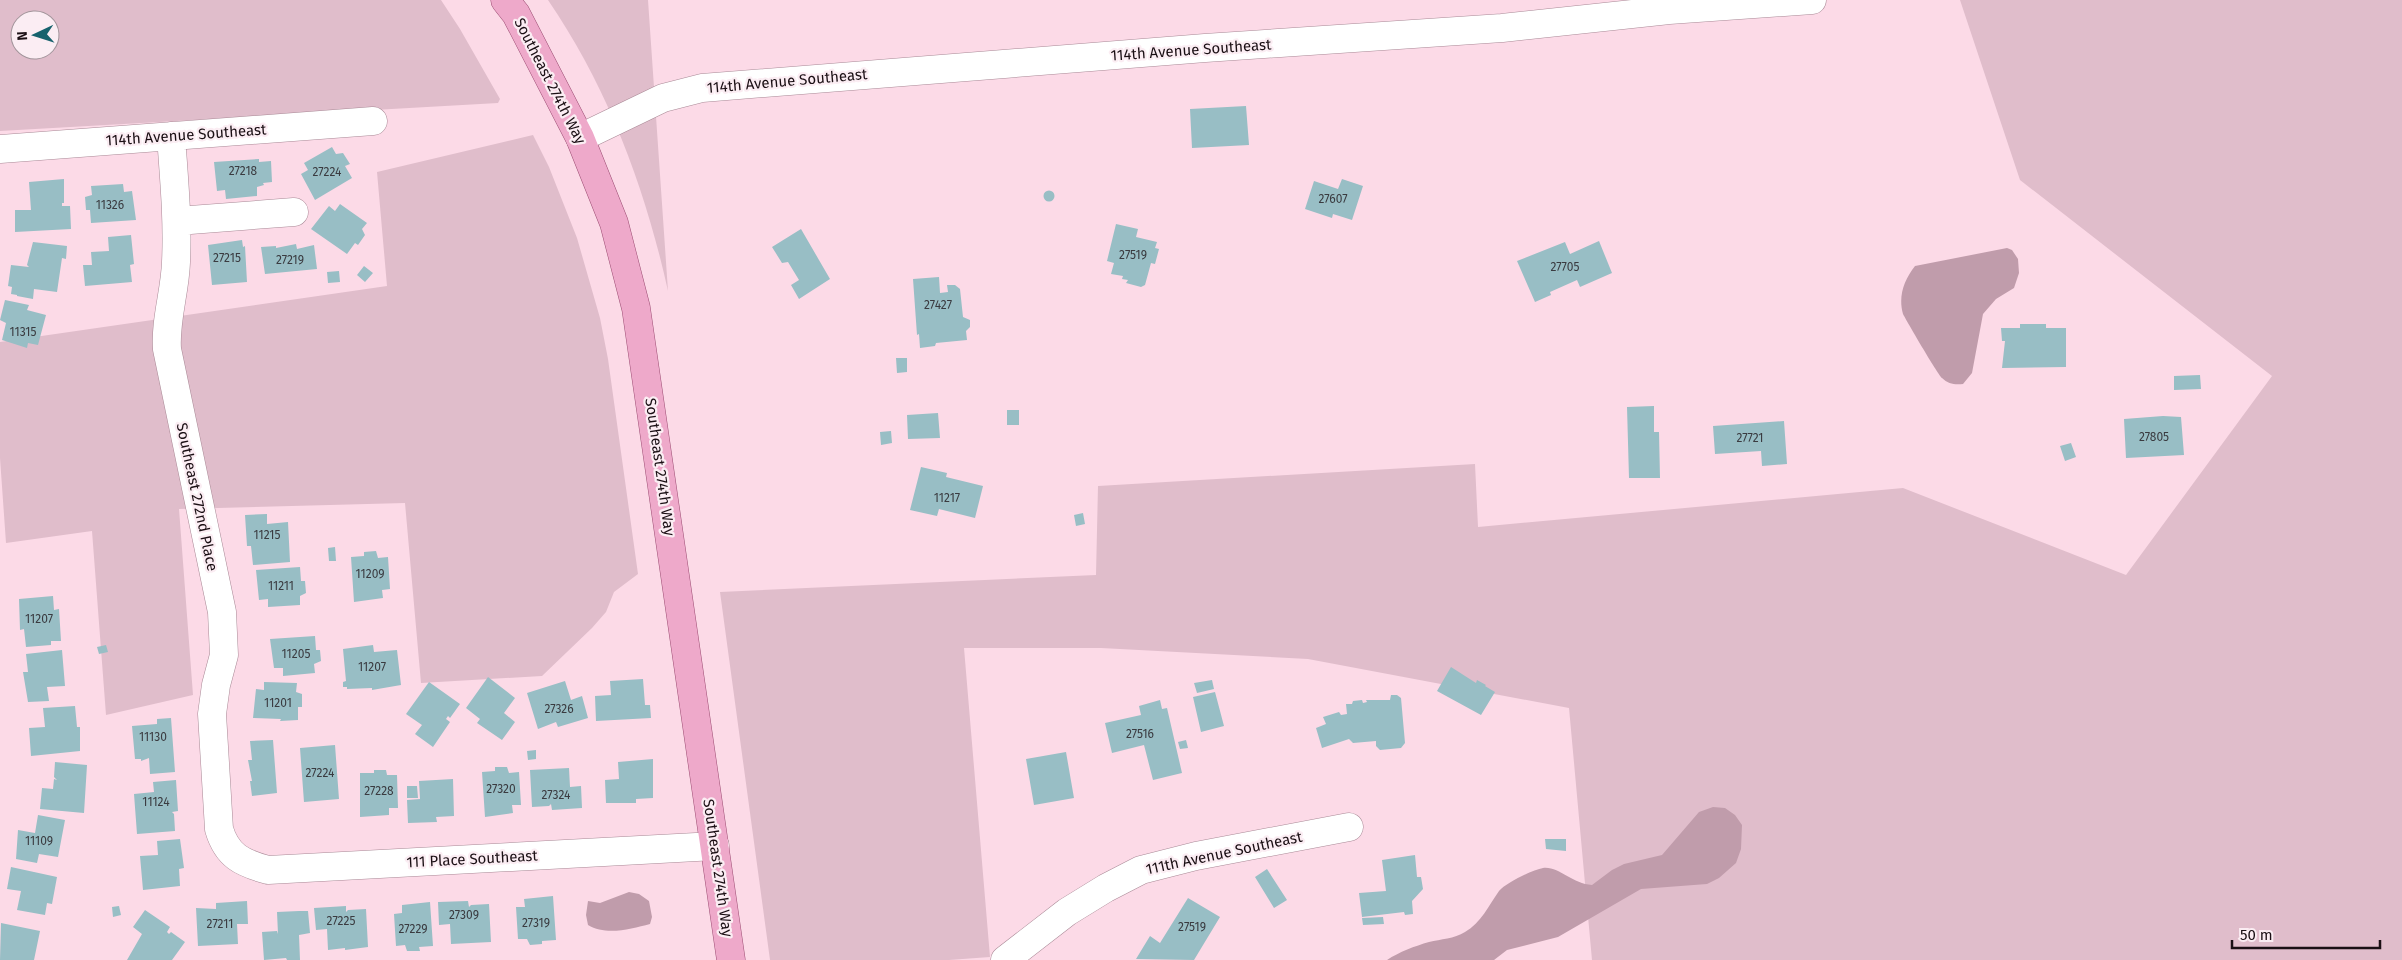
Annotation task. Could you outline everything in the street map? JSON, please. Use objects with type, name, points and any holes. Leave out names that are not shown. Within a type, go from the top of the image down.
[{"type":"main road","name":"Southeast 274th Way","points":[[505,0],[516,14],[580,138],[614,223],[636,308],[731,960]]},
{"type":"street","name":"114th Avenue Southeast","points":[[580,138],[663,98],[702,88],[1205,48],[1502,28],[1669,10],[1812,0]]},
{"type":"street","name":"114th Avenue Southeast","points":[[0,148],[373,121]]},
{"type":"street","name":"Southeast 272nd Place","points":[[171,136],[177,221],[176,264],[166,330],[167,349],[222,612],[224,655],[216,685],[212,714],[219,829],[223,841],[232,854]]},
{"type":"street","points":[[177,221],[294,212]]},
{"type":"street","name":"111th Avenue Southeast","points":[[1005,960],[1067,912],[1106,888],[1141,870],[1196,856],[1349,827]]},
{"type":"street","name":"111 Place Southeast","points":[[232,854],[253,866],[268,870],[715,846]]},
{"type":"shaded area","points":[[0,0],[441,0],[500,99],[498,103],[0,131]]},
{"type":"shaded area","points":[[548,0],[648,0],[668,291],[648,214],[622,140],[589,68]]},
{"type":"shaded area","points":[[1960,0],[2402,0],[2402,960],[1592,960],[1569,708],[1308,659],[1101,648],[964,648],[990,957],[949,960],[770,960],[720,592],[1096,575],[1098,486],[1475,464],[1478,527],[1903,488],[2126,575],[2272,376],[2020,180]]},
{"type":"shaded area","points":[[533,135],[549,167],[577,238],[600,318],[608,359],[638,574],[614,592],[606,612],[542,676],[421,683],[405,503],[179,509],[193,695],[106,715],[92,531],[6,543],[0,458],[0,342],[387,286],[377,172]]},
{"type":"shaded area","points":[[2007,248],[2012,250],[2018,259],[2019,273],[2014,288],[1996,299],[1983,314],[1972,373],[1963,384],[1949,383],[1939,374],[1903,314],[1901,301],[1905,283],[1915,266]]},
{"type":"shaded area","points":[[1713,807],[1725,808],[1735,815],[1742,825],[1741,849],[1736,863],[1719,878],[1707,884],[1641,889],[1558,937],[1507,950],[1494,960],[1387,960],[1413,947],[1465,932],[1480,919],[1502,888],[1532,871],[1549,868],[1578,882],[1592,885],[1612,870],[1624,864],[1662,855],[1699,812]]},
{"type":"shaded area","points":[[629,892],[639,894],[649,901],[652,917],[650,924],[611,931],[588,925],[586,915],[588,901],[600,903]]},
{"type":"building","points":[[1246,106],[1249,145],[1192,148],[1190,109]]},
{"type":"building","points":[[332,147],[336,154],[343,153],[350,164],[345,166],[352,178],[315,200],[301,174],[308,170],[304,163]]},
{"type":"building","points":[[259,159],[259,162],[271,161],[272,182],[263,183],[264,185],[257,187],[257,196],[226,199],[225,190],[217,191],[214,162]]},
{"type":"building","points":[[64,179],[64,203],[62,203],[62,206],[70,206],[71,229],[15,232],[15,210],[31,210],[29,182]]},
{"type":"building","points":[[1342,179],[1363,186],[1352,220],[1333,214],[1332,218],[1305,209],[1314,181],[1338,189]]},
{"type":"building","points":[[123,184],[124,192],[132,191],[136,220],[91,223],[90,210],[86,210],[85,197],[92,195],[91,186]]},
{"type":"building","points":[[1049,190],[1055,196],[1049,202],[1043,196]]},
{"type":"building","points":[[340,204],[367,223],[362,229],[365,235],[358,245],[355,243],[347,254],[311,229],[329,206],[335,211]]},
{"type":"building","points":[[1116,224],[1138,229],[1136,237],[1157,242],[1155,248],[1159,249],[1155,264],[1151,263],[1145,285],[1141,287],[1126,283],[1128,280],[1122,279],[1123,276],[1111,274],[1114,263],[1107,261]]},
{"type":"building","points":[[801,229],[830,279],[799,299],[791,285],[799,280],[788,262],[782,263],[772,247]]},
{"type":"building","points":[[131,235],[134,264],[130,265],[132,282],[85,286],[83,265],[92,265],[91,252],[109,251],[108,237]]},
{"type":"building","points":[[242,240],[243,247],[245,246],[247,282],[212,285],[208,245]]},
{"type":"building","points":[[1599,241],[1612,273],[1580,287],[1577,280],[1550,292],[1551,295],[1535,302],[1517,261],[1565,242],[1570,254]]},
{"type":"building","points":[[33,242],[67,246],[66,259],[62,258],[57,292],[34,289],[33,299],[11,294],[12,287],[8,286],[11,265],[29,267],[27,265]]},
{"type":"building","points":[[296,244],[297,249],[314,245],[317,269],[265,274],[261,247],[276,246],[276,248]]},
{"type":"building","points":[[364,266],[373,273],[365,282],[357,275]]},
{"type":"building","points":[[339,271],[340,282],[328,283],[327,272]]},
{"type":"building","points":[[939,277],[940,293],[948,292],[947,285],[955,285],[960,289],[963,317],[970,320],[970,327],[966,331],[967,340],[936,343],[935,346],[920,348],[919,334],[917,335],[913,279]]},
{"type":"building","points":[[5,300],[29,305],[27,310],[46,315],[38,345],[28,343],[27,348],[2,340],[6,323],[0,320]]},
{"type":"building","points":[[2020,324],[2046,324],[2046,328],[2066,328],[2066,367],[2002,368],[2005,341],[2002,341],[2001,328],[2020,328]]},
{"type":"building","points":[[896,358],[907,358],[907,372],[897,373]]},
{"type":"building","points":[[2200,375],[2201,389],[2174,390],[2174,376]]},
{"type":"building","points":[[1654,406],[1654,432],[1659,432],[1660,478],[1629,478],[1627,407]]},
{"type":"building","points":[[1007,410],[1019,410],[1019,425],[1007,425]]},
{"type":"building","points":[[938,413],[940,438],[908,439],[907,415]]},
{"type":"building","points":[[2163,416],[2181,417],[2184,455],[2126,458],[2124,419]]},
{"type":"building","points":[[1784,421],[1787,464],[1762,466],[1761,451],[1715,454],[1713,426]]},
{"type":"building","points":[[891,431],[892,443],[881,445],[880,432]]},
{"type":"building","points":[[2071,443],[2076,457],[2065,461],[2060,446]]},
{"type":"building","points":[[921,467],[947,473],[946,477],[983,486],[975,518],[939,509],[937,516],[910,510]]},
{"type":"building","points":[[1083,513],[1085,524],[1076,526],[1074,515]]},
{"type":"building","points":[[267,514],[267,524],[288,522],[290,562],[253,565],[251,546],[247,546],[245,515]]},
{"type":"building","points":[[335,547],[336,561],[329,561],[328,548]]},
{"type":"building","points":[[376,551],[378,558],[388,557],[390,589],[382,590],[383,598],[354,602],[351,557],[364,556],[364,552]]},
{"type":"building","points":[[300,567],[301,581],[305,581],[306,593],[300,596],[300,605],[268,607],[268,599],[259,600],[256,570]]},
{"type":"building","points":[[53,596],[54,610],[59,609],[61,641],[51,641],[51,645],[26,647],[24,629],[20,630],[19,599]]},
{"type":"building","points":[[315,636],[316,650],[320,650],[321,661],[314,664],[315,673],[283,676],[283,668],[274,668],[270,639]]},
{"type":"building","points":[[106,645],[108,652],[99,654],[97,647]]},
{"type":"building","points":[[373,645],[374,652],[397,650],[401,685],[372,690],[372,688],[347,689],[347,687],[343,687],[343,682],[346,681],[343,649]]},
{"type":"building","points":[[62,650],[65,686],[47,687],[49,701],[28,702],[23,672],[28,672],[26,654]]},
{"type":"building","points":[[1451,667],[1476,683],[1477,680],[1486,685],[1495,692],[1481,715],[1437,691]]},
{"type":"building","points":[[488,677],[515,698],[504,713],[515,722],[502,740],[477,723],[480,719],[466,708]]},
{"type":"building","points":[[643,679],[645,705],[650,705],[651,718],[596,721],[595,696],[611,695],[610,681]]},
{"type":"building","points":[[1212,680],[1214,689],[1197,693],[1194,683]]},
{"type":"building","points":[[565,681],[571,700],[582,696],[588,718],[558,727],[556,722],[538,729],[527,693]]},
{"type":"building","points":[[264,682],[297,683],[296,692],[302,694],[302,707],[298,707],[298,720],[280,721],[281,719],[253,718],[256,689],[264,690]]},
{"type":"building","points":[[429,682],[460,704],[450,718],[448,716],[446,719],[450,722],[433,747],[415,734],[422,725],[406,714]]},
{"type":"building","points":[[1215,692],[1224,726],[1201,732],[1193,697]]},
{"type":"building","points":[[1391,695],[1397,695],[1401,698],[1405,743],[1401,748],[1380,750],[1376,746],[1376,741],[1353,743],[1349,739],[1322,748],[1316,728],[1326,724],[1323,717],[1339,712],[1341,715],[1347,714],[1346,704],[1352,704],[1353,701],[1362,700],[1363,703],[1367,702],[1366,700],[1390,700]]},
{"type":"building","points":[[1160,700],[1162,709],[1167,708],[1182,773],[1153,780],[1144,745],[1112,753],[1105,723],[1141,715],[1139,706]]},
{"type":"building","points":[[75,706],[77,727],[80,727],[80,751],[31,756],[29,728],[45,727],[43,708]]},
{"type":"building","points":[[171,718],[175,772],[150,774],[149,758],[141,761],[141,759],[135,759],[132,726],[157,724],[157,719]]},
{"type":"building","points":[[273,740],[277,793],[252,796],[250,781],[252,781],[248,760],[252,760],[250,741]]},
{"type":"building","points":[[1186,740],[1188,748],[1180,749],[1178,742]]},
{"type":"building","points":[[335,745],[339,799],[304,802],[300,748]]},
{"type":"building","points":[[536,750],[536,759],[528,760],[527,751]]},
{"type":"building","points":[[1066,752],[1074,798],[1034,805],[1026,759]]},
{"type":"building","points":[[653,759],[653,798],[636,799],[636,803],[606,803],[605,780],[619,779],[618,762]]},
{"type":"building","points":[[55,762],[87,765],[84,813],[40,809],[42,788],[53,789],[54,779],[57,780],[54,777]]},
{"type":"building","points":[[495,767],[507,767],[509,773],[519,772],[521,805],[512,805],[513,813],[485,817],[482,772],[495,771]]},
{"type":"building","points":[[569,768],[570,787],[581,786],[582,808],[552,810],[551,804],[549,806],[532,807],[530,770]]},
{"type":"building","points":[[374,770],[386,770],[387,775],[397,775],[398,808],[389,808],[389,815],[360,817],[360,773],[374,773]]},
{"type":"building","points":[[453,779],[454,816],[436,817],[437,822],[408,823],[407,800],[420,799],[419,781]]},
{"type":"building","points":[[176,780],[178,811],[172,812],[174,814],[175,831],[137,834],[134,794],[154,792],[153,782]]},
{"type":"building","points":[[407,786],[417,786],[418,798],[407,798]]},
{"type":"building","points":[[38,815],[65,820],[58,857],[39,854],[37,863],[16,859],[18,830],[35,833]]},
{"type":"building","points":[[180,839],[184,868],[179,869],[180,886],[143,890],[140,856],[158,855],[157,841]]},
{"type":"building","points":[[1545,839],[1566,839],[1566,851],[1546,849]]},
{"type":"building","points":[[1415,855],[1417,877],[1421,877],[1423,889],[1412,901],[1413,914],[1405,915],[1404,912],[1362,917],[1359,893],[1386,891],[1382,860]]},
{"type":"building","points":[[11,867],[57,877],[52,904],[47,903],[45,915],[17,910],[21,891],[7,889]]},
{"type":"building","points":[[1267,869],[1287,900],[1274,908],[1255,877]]},
{"type":"building","points":[[553,896],[556,940],[542,941],[542,944],[530,945],[527,939],[518,939],[516,907],[525,907],[524,899]]},
{"type":"building","points":[[1188,898],[1220,917],[1194,960],[1136,959],[1150,936],[1160,943]]},
{"type":"building","points":[[247,901],[248,924],[237,924],[238,944],[198,946],[196,908],[216,909],[216,903]]},
{"type":"building","points":[[468,901],[469,907],[471,905],[489,904],[491,942],[451,944],[450,924],[439,925],[438,902]]},
{"type":"building","points":[[430,902],[433,946],[419,947],[420,951],[407,951],[405,945],[396,946],[394,914],[402,913],[402,905]]},
{"type":"building","points":[[119,906],[121,915],[113,917],[112,907]]},
{"type":"building","points":[[346,906],[346,912],[348,910],[366,909],[368,947],[328,950],[327,929],[316,930],[314,908]]},
{"type":"building","points":[[145,910],[170,927],[167,932],[169,934],[171,932],[185,942],[172,960],[127,960],[142,934],[133,927]]},
{"type":"building","points":[[308,911],[310,933],[299,935],[300,960],[287,960],[286,958],[264,960],[262,932],[277,931],[278,934],[277,912]]},
{"type":"building","points":[[1383,917],[1384,924],[1363,925],[1362,918]]},
{"type":"building","points":[[1,923],[40,931],[34,960],[0,960]]}]
